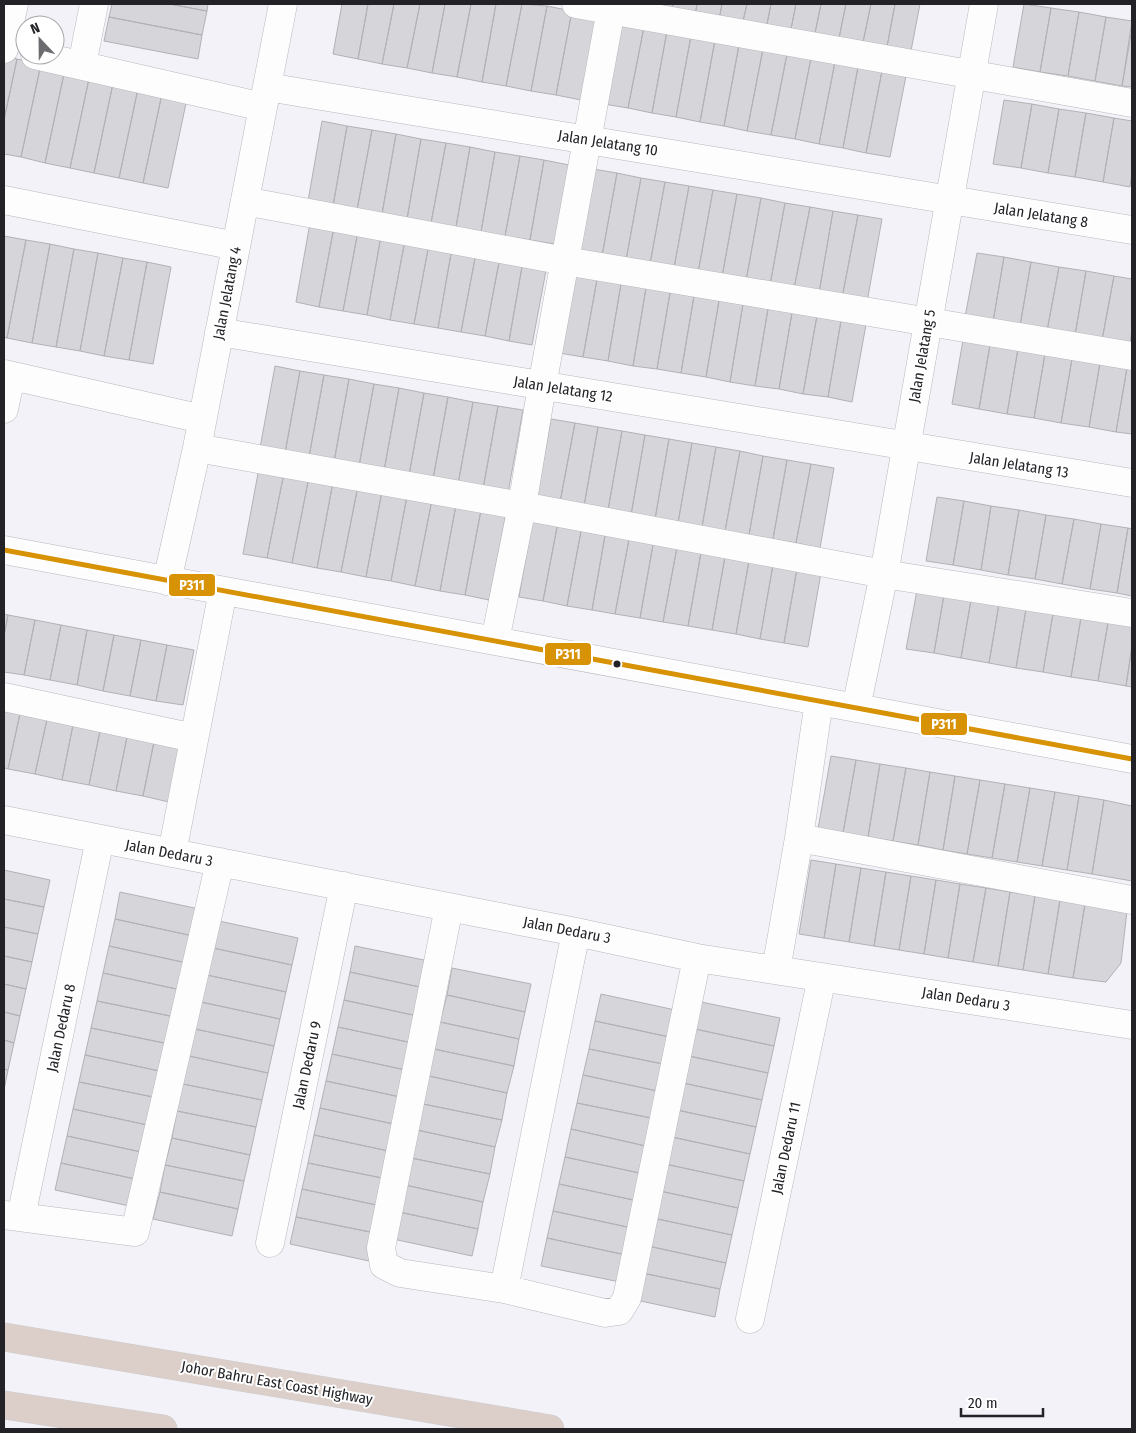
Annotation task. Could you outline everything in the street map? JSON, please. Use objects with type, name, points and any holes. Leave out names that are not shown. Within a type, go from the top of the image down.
[{"type":"highway","name":"Johor Bahru East Coast Highway","points":[[4,1337],[550,1429]]},
{"type":"highway","points":[[4,1405],[164,1429]]},
{"type":"street","points":[[4,49],[14,4]]},
{"type":"street","points":[[82,65],[94,4]]},
{"type":"street","name":"Jalan Jelatang 4","points":[[167,581],[197,448],[283,4]]},
{"type":"street","points":[[576,4],[611,7],[1132,103]]},
{"type":"street","name":"Jalan Jelatang 5","points":[[856,708],[884,574],[984,4]]},
{"type":"street","points":[[495,641],[522,506],[611,7]]},
{"type":"street","name":"Jalan Jelatang 10","points":[[65,61],[265,97],[588,140],[949,200]]},
{"type":"street","points":[[4,200],[236,246]]},
{"type":"street","points":[[244,200],[565,261],[1132,356]]},
{"type":"street","name":"Jalan Jelatang 8","points":[[949,200],[1132,230]]},
{"type":"street","name":"Jalan Jelatang 12","points":[[219,332],[906,446]]},
{"type":"street","points":[[4,409],[7,375],[202,419]]},
{"type":"street","name":"Jalan Jelatang 13","points":[[906,446],[1132,483]]},
{"type":"street","points":[[197,448],[522,506],[884,574],[1132,613]]},
{"type":"street","points":[[4,550],[1132,759]]},
{"type":"street","points":[[172,853],[223,591]]},
{"type":"street","points":[[4,697],[194,738]]},
{"type":"street","points":[[776,970],[799,838],[819,701]]},
{"type":"street","name":"Jalan Dedaru 3","points":[[4,820],[576,932],[697,958],[1132,1025]]},
{"type":"street","points":[[799,838],[1132,900]]},
{"type":"street","name":"Jalan Dedaru 8","points":[[12,1216],[100,839]]},
{"type":"street","points":[[12,1216],[135,1232],[220,862]]},
{"type":"street","name":"Jalan Dedaru 9","points":[[270,1243],[344,886]]},
{"type":"street","points":[[450,907],[381,1248],[384,1265],[400,1273],[504,1289],[605,1313],[619,1311],[626,1298],[697,958]]},
{"type":"street","points":[[504,1289],[576,932]]},
{"type":"street","name":"Jalan Dedaru 11","points":[[750,1319],[822,978]]},
{"type":"building","points":[[112,4],[169,4],[207,11],[202,35],[109,17]]},
{"type":"building","points":[[169,4],[208,4],[207,11]]},
{"type":"building","points":[[342,4],[368,4],[358,59],[333,54]]},
{"type":"building","points":[[368,4],[394,4],[382,64],[358,59]]},
{"type":"building","points":[[394,4],[420,4],[407,68],[382,64]]},
{"type":"building","points":[[420,4],[445,4],[432,73],[407,68]]},
{"type":"building","points":[[445,4],[471,4],[457,77],[432,73]]},
{"type":"building","points":[[471,4],[496,4],[482,82],[457,77]]},
{"type":"building","points":[[496,4],[522,4],[506,86],[482,82]]},
{"type":"building","points":[[522,4],[547,6],[531,91],[506,86]]},
{"type":"building","points":[[648,4],[673,4],[671,11]]},
{"type":"building","points":[[673,4],[697,4],[695,16],[671,11]]},
{"type":"building","points":[[697,4],[722,4],[719,20],[695,16]]},
{"type":"building","points":[[722,4],[747,4],[742,25],[719,20]]},
{"type":"building","points":[[747,4],[771,4],[766,29],[742,25]]},
{"type":"building","points":[[771,4],[796,4],[790,34],[766,29]]},
{"type":"building","points":[[796,4],[821,4],[814,38],[790,34]]},
{"type":"building","points":[[821,4],[846,4],[838,43],[814,38]]},
{"type":"building","points":[[846,4],[871,4],[862,47],[838,43]]},
{"type":"building","points":[[871,4],[895,4],[886,52],[862,47]]},
{"type":"building","points":[[895,4],[920,4],[910,56],[886,52]]},
{"type":"building","points":[[1024,4],[1051,8],[1040,72],[1013,67]]},
{"type":"building","points":[[547,6],[572,11],[556,95],[531,91]]},
{"type":"building","points":[[1051,8],[1079,12],[1068,76],[1040,72]]},
{"type":"building","points":[[572,11],[597,15],[581,100],[556,95]]},
{"type":"building","points":[[1079,12],[1106,17],[1095,81],[1068,76]]},
{"type":"building","points":[[109,17],[202,35],[198,59],[104,41]]},
{"type":"building","points":[[1106,17],[1132,21],[1122,86],[1095,81]]},
{"type":"building","points":[[620,22],[644,27],[628,108],[604,104]]},
{"type":"building","points":[[644,27],[667,31],[652,113],[628,108]]},
{"type":"building","points":[[1132,28],[1132,87],[1122,86]]},
{"type":"building","points":[[667,31],[691,36],[676,117],[652,113]]},
{"type":"building","points":[[691,36],[715,40],[700,122],[676,117]]},
{"type":"building","points":[[715,40],[739,45],[724,126],[700,122]]},
{"type":"building","points":[[739,45],[763,49],[747,131],[724,126]]},
{"type":"building","points":[[763,49],[787,54],[771,135],[747,131]]},
{"type":"building","points":[[787,54],[811,58],[795,139],[771,135]]},
{"type":"building","points":[[4,56],[15,59],[16,65],[4,120]]},
{"type":"building","points":[[811,58],[835,62],[819,144],[795,139]]},
{"type":"building","points":[[835,62],[858,67],[843,148],[819,144]]},
{"type":"building","points":[[16,65],[41,65],[21,157],[4,154],[4,120]]},
{"type":"building","points":[[41,65],[65,69],[45,163],[21,157]]},
{"type":"building","points":[[858,67],[882,71],[866,153],[843,148]]},
{"type":"building","points":[[65,69],[90,74],[70,168],[45,163]]},
{"type":"building","points":[[882,71],[906,76],[890,157],[866,153]]},
{"type":"building","points":[[90,74],[114,79],[94,173],[70,168]]},
{"type":"building","points":[[114,79],[139,84],[119,178],[94,173]]},
{"type":"building","points":[[139,84],[163,89],[143,183],[119,178]]},
{"type":"building","points":[[163,89],[188,94],[168,188],[143,183]]},
{"type":"building","points":[[1004,100],[1032,104],[1021,168],[993,164]]},
{"type":"building","points":[[1032,104],[1059,109],[1048,173],[1021,168]]},
{"type":"building","points":[[1059,109],[1086,113],[1075,177],[1048,173]]},
{"type":"building","points":[[1086,113],[1114,118],[1103,182],[1075,177]]},
{"type":"building","points":[[1114,118],[1132,121],[1132,172],[1130,187],[1103,182]]},
{"type":"building","points":[[322,121],[347,126],[333,206],[308,201]]},
{"type":"building","points":[[347,126],[372,130],[357,210],[333,206]]},
{"type":"building","points":[[372,130],[396,134],[382,214],[357,210]]},
{"type":"building","points":[[396,134],[421,139],[407,219],[382,214]]},
{"type":"building","points":[[421,139],[446,143],[431,223],[407,219]]},
{"type":"building","points":[[446,143],[470,147],[456,227],[431,223]]},
{"type":"building","points":[[470,147],[495,152],[481,232],[456,227]]},
{"type":"building","points":[[495,152],[520,156],[505,236],[481,232]]},
{"type":"building","points":[[520,156],[544,160],[530,240],[505,236]]},
{"type":"building","points":[[544,160],[569,165],[555,244],[530,240]]},
{"type":"building","points":[[593,169],[617,173],[602,256],[578,251]]},
{"type":"building","points":[[617,173],[641,178],[626,260],[602,256]]},
{"type":"building","points":[[641,178],[665,182],[650,264],[626,260]]},
{"type":"building","points":[[665,182],[689,186],[674,268],[650,264]]},
{"type":"building","points":[[689,186],[713,190],[698,273],[674,268]]},
{"type":"building","points":[[713,190],[737,194],[722,277],[698,273]]},
{"type":"building","points":[[737,194],[761,198],[746,281],[722,277]]},
{"type":"building","points":[[761,198],[785,203],[770,285],[746,281]]},
{"type":"building","points":[[785,203],[810,207],[794,289],[770,285]]},
{"type":"building","points":[[810,207],[833,211],[819,293],[794,289]]},
{"type":"building","points":[[833,211],[858,215],[842,298],[819,293]]},
{"type":"building","points":[[858,215],[882,219],[867,302],[842,298]]},
{"type":"building","points":[[310,223],[334,227],[319,307],[296,302]]},
{"type":"building","points":[[334,227],[358,231],[343,311],[319,307]]},
{"type":"building","points":[[358,231],[381,236],[367,315],[343,311]]},
{"type":"building","points":[[4,236],[26,240],[7,338],[4,337]]},
{"type":"building","points":[[381,236],[405,240],[390,320],[367,315]]},
{"type":"building","points":[[26,240],[50,244],[32,343],[7,338]]},
{"type":"building","points":[[405,240],[429,244],[414,324],[390,320]]},
{"type":"building","points":[[50,244],[74,249],[56,347],[32,343]]},
{"type":"building","points":[[429,244],[452,248],[438,328],[414,324]]},
{"type":"building","points":[[452,248],[476,253],[461,332],[438,328]]},
{"type":"building","points":[[74,249],[98,253],[80,351],[56,347]]},
{"type":"building","points":[[98,253],[123,258],[104,356],[80,351]]},
{"type":"building","points":[[476,253],[500,257],[485,336],[461,332]]},
{"type":"building","points":[[977,253],[1004,257],[993,322],[965,317]]},
{"type":"building","points":[[500,257],[523,261],[509,341],[485,336]]},
{"type":"building","points":[[1004,257],[1031,262],[1020,326],[993,322]]},
{"type":"building","points":[[123,258],[147,262],[129,360],[104,356]]},
{"type":"building","points":[[523,261],[547,265],[532,345],[509,341]]},
{"type":"building","points":[[147,262],[171,267],[153,364],[129,360]]},
{"type":"building","points":[[1031,262],[1059,267],[1047,331],[1020,326]]},
{"type":"building","points":[[1059,267],[1086,271],[1075,335],[1047,331]]},
{"type":"building","points":[[573,270],[598,274],[583,357],[559,353]]},
{"type":"building","points":[[1086,271],[1114,276],[1102,340],[1075,335]]},
{"type":"building","points":[[598,274],[622,278],[608,361],[583,357]]},
{"type":"building","points":[[1114,276],[1132,279],[1132,329],[1130,344],[1102,340]]},
{"type":"building","points":[[622,278],[647,282],[633,366],[608,361]]},
{"type":"building","points":[[647,282],[671,287],[657,369],[633,366]]},
{"type":"building","points":[[671,287],[695,290],[681,373],[657,369]]},
{"type":"building","points":[[695,290],[720,295],[706,377],[681,373]]},
{"type":"building","points":[[720,295],[744,298],[730,382],[706,377]]},
{"type":"building","points":[[744,298],[769,303],[755,386],[730,382]]},
{"type":"building","points":[[769,303],[793,307],[779,389],[755,386]]},
{"type":"building","points":[[793,307],[818,310],[803,394],[779,389]]},
{"type":"building","points":[[818,310],[842,315],[828,397],[803,394]]},
{"type":"building","points":[[842,315],[867,319],[852,402],[828,397]]},
{"type":"building","points":[[963,340],[990,345],[979,409],[952,404]]},
{"type":"building","points":[[990,345],[1018,349],[1007,414],[979,409]]},
{"type":"building","points":[[1018,349],[1045,354],[1034,418],[1007,414]]},
{"type":"building","points":[[1045,354],[1072,359],[1061,423],[1034,418]]},
{"type":"building","points":[[1072,359],[1100,363],[1089,427],[1061,423]]},
{"type":"building","points":[[1100,363],[1127,368],[1116,432],[1089,427]]},
{"type":"building","points":[[275,366],[300,371],[285,453],[260,448]]},
{"type":"building","points":[[1127,368],[1132,369],[1132,434],[1116,432]]},
{"type":"building","points":[[300,371],[324,375],[309,457],[285,453]]},
{"type":"building","points":[[324,375],[349,379],[334,462],[309,457]]},
{"type":"building","points":[[349,379],[374,384],[359,466],[334,462]]},
{"type":"building","points":[[374,384],[399,388],[384,471],[359,466]]},
{"type":"building","points":[[399,388],[424,393],[409,475],[384,471]]},
{"type":"building","points":[[424,393],[448,397],[433,479],[409,475]]},
{"type":"building","points":[[448,397],[473,402],[458,484],[433,479]]},
{"type":"building","points":[[473,402],[498,406],[483,489],[458,484]]},
{"type":"building","points":[[498,406],[523,410],[508,493],[483,489]]},
{"type":"building","points":[[551,419],[575,423],[560,502],[537,498]]},
{"type":"building","points":[[575,423],[598,427],[584,506],[560,502]]},
{"type":"building","points":[[598,427],[622,431],[608,510],[584,506]]},
{"type":"building","points":[[622,431],[645,435],[631,515],[608,510]]},
{"type":"building","points":[[645,435],[669,439],[655,519],[631,515]]},
{"type":"building","points":[[669,439],[692,443],[678,523],[655,519]]},
{"type":"building","points":[[692,443],[716,447],[702,527],[678,523]]},
{"type":"building","points":[[716,447],[740,451],[725,531],[702,527]]},
{"type":"building","points":[[740,451],[763,456],[749,535],[725,531]]},
{"type":"building","points":[[763,456],[787,460],[773,539],[749,535]]},
{"type":"building","points":[[787,460],[811,464],[796,543],[773,539]]},
{"type":"building","points":[[811,464],[834,468],[820,548],[796,543]]},
{"type":"building","points":[[259,468],[284,473],[267,558],[243,554]]},
{"type":"building","points":[[284,473],[309,477],[292,563],[267,558]]},
{"type":"building","points":[[309,477],[333,482],[317,568],[292,563]]},
{"type":"building","points":[[333,482],[358,486],[341,572],[317,568]]},
{"type":"building","points":[[358,486],[382,491],[366,577],[341,572]]},
{"type":"building","points":[[382,491],[407,496],[391,581],[366,577]]},
{"type":"building","points":[[407,496],[432,500],[415,586],[391,581]]},
{"type":"building","points":[[937,497],[964,501],[953,565],[926,561]]},
{"type":"building","points":[[432,500],[456,505],[440,591],[415,586]]},
{"type":"building","points":[[964,501],[991,506],[981,570],[953,565]]},
{"type":"building","points":[[456,505],[481,510],[465,595],[440,591]]},
{"type":"building","points":[[991,506],[1019,510],[1008,575],[981,570]]},
{"type":"building","points":[[481,510],[506,514],[489,600],[465,595]]},
{"type":"building","points":[[1019,510],[1046,515],[1035,579],[1008,575]]},
{"type":"building","points":[[1046,515],[1074,519],[1062,584],[1035,579]]},
{"type":"building","points":[[533,518],[558,522],[543,601],[519,597]]},
{"type":"building","points":[[1074,519],[1101,524],[1090,589],[1062,584]]},
{"type":"building","points":[[558,522],[582,526],[567,606],[543,601]]},
{"type":"building","points":[[1101,524],[1128,528],[1117,593],[1090,589]]},
{"type":"building","points":[[582,526],[606,530],[592,610],[567,606]]},
{"type":"building","points":[[1128,528],[1132,529],[1132,596],[1117,593]]},
{"type":"building","points":[[606,530],[630,534],[615,614],[592,610]]},
{"type":"building","points":[[630,534],[654,539],[640,618],[615,614]]},
{"type":"building","points":[[654,539],[678,542],[663,622],[640,618]]},
{"type":"building","points":[[678,542],[702,547],[688,626],[663,622]]},
{"type":"building","points":[[702,547],[726,551],[712,630],[688,626]]},
{"type":"building","points":[[726,551],[750,555],[736,634],[712,630]]},
{"type":"building","points":[[750,555],[774,559],[760,639],[736,634]]},
{"type":"building","points":[[774,559],[798,563],[784,643],[760,639]]},
{"type":"building","points":[[798,563],[822,567],[808,647],[784,643]]},
{"type":"building","points":[[918,585],[945,589],[934,653],[906,649]]},
{"type":"building","points":[[945,589],[972,594],[961,658],[934,653]]},
{"type":"building","points":[[972,594],[1000,598],[989,663],[961,658]]},
{"type":"building","points":[[1000,598],[1027,603],[1016,668],[989,663]]},
{"type":"building","points":[[1027,603],[1054,608],[1043,672],[1016,668]]},
{"type":"building","points":[[1054,608],[1082,612],[1071,677],[1043,672]]},
{"type":"building","points":[[1082,612],[1109,617],[1098,681],[1071,677]]},
{"type":"building","points":[[4,614],[8,615],[4,636]]},
{"type":"building","points":[[8,615],[35,620],[24,675],[4,672],[4,636]]},
{"type":"building","points":[[1109,617],[1132,621],[1132,646],[1126,686],[1098,681]]},
{"type":"building","points":[[35,620],[61,625],[50,680],[24,675]]},
{"type":"building","points":[[61,625],[87,630],[77,685],[50,680]]},
{"type":"building","points":[[87,630],[114,635],[103,691],[77,685]]},
{"type":"building","points":[[114,635],[141,640],[130,696],[103,691]]},
{"type":"building","points":[[141,640],[167,645],[156,701],[130,696]]},
{"type":"building","points":[[167,645],[194,650],[183,705],[156,701]]},
{"type":"building","points":[[1132,646],[1132,687],[1126,686]]},
{"type":"building","points":[[4,706],[21,709],[8,769],[4,768]]},
{"type":"building","points":[[21,709],[48,715],[35,774],[8,769]]},
{"type":"building","points":[[48,715],[74,720],[62,780],[35,774]]},
{"type":"building","points":[[74,720],[101,726],[89,785],[62,780]]},
{"type":"building","points":[[101,726],[128,732],[116,791],[89,785]]},
{"type":"building","points":[[128,732],[155,737],[143,796],[116,791]]},
{"type":"building","points":[[155,737],[182,743],[169,802],[143,796]]},
{"type":"building","points":[[831,756],[856,760],[843,833],[818,829]]},
{"type":"building","points":[[856,760],[880,764],[868,837],[843,833]]},
{"type":"building","points":[[880,764],[906,768],[893,841],[868,837]]},
{"type":"building","points":[[906,768],[930,772],[918,845],[893,841]]},
{"type":"building","points":[[930,772],[955,776],[943,850],[918,845]]},
{"type":"building","points":[[955,776],[980,780],[967,854],[943,850]]},
{"type":"building","points":[[980,780],[1005,784],[992,858],[967,854]]},
{"type":"building","points":[[1005,784],[1030,788],[1017,862],[992,858]]},
{"type":"building","points":[[1030,788],[1055,792],[1042,866],[1017,862]]},
{"type":"building","points":[[1055,792],[1079,796],[1067,870],[1042,866]]},
{"type":"building","points":[[1079,796],[1104,800],[1092,874],[1067,870]]},
{"type":"building","points":[[1104,800],[1132,806],[1132,881],[1092,874]]},
{"type":"building","points":[[811,860],[836,864],[824,938],[799,934]]},
{"type":"building","points":[[836,864],[861,868],[849,942],[824,938]]},
{"type":"building","points":[[861,868],[886,872],[874,946],[849,942]]},
{"type":"building","points":[[4,870],[50,880],[44,907],[4,899]]},
{"type":"building","points":[[886,872],[911,876],[899,950],[874,946]]},
{"type":"building","points":[[911,876],[936,880],[924,954],[899,950]]},
{"type":"building","points":[[936,880],[960,884],[948,958],[924,954]]},
{"type":"building","points":[[960,884],[986,888],[973,962],[948,958]]},
{"type":"building","points":[[986,888],[1010,892],[998,966],[973,962]]},
{"type":"building","points":[[120,892],[199,909],[193,936],[115,919]]},
{"type":"building","points":[[1010,892],[1035,896],[1023,970],[998,966]]},
{"type":"building","points":[[1035,896],[1060,900],[1048,974],[1023,970]]},
{"type":"building","points":[[4,899],[44,907],[38,934],[4,927]]},
{"type":"building","points":[[1060,900],[1085,904],[1073,978],[1048,974]]},
{"type":"building","points":[[1085,904],[1127,911],[1121,963],[1106,982],[1073,978]]},
{"type":"building","points":[[115,919],[193,936],[187,963],[109,946]]},
{"type":"building","points":[[219,921],[298,938],[292,965],[213,948]]},
{"type":"building","points":[[4,927],[38,934],[32,962],[4,956]]},
{"type":"building","points":[[109,946],[187,963],[181,990],[103,973]]},
{"type":"building","points":[[355,946],[434,962],[429,989],[350,972]]},
{"type":"building","points":[[213,948],[292,965],[286,992],[207,975]]},
{"type":"building","points":[[4,956],[32,962],[26,989],[4,984]]},
{"type":"building","points":[[452,968],[531,984],[525,1012],[447,995]]},
{"type":"building","points":[[350,972],[429,989],[422,1017],[344,1000]]},
{"type":"building","points":[[103,973],[181,990],[175,1017],[97,1001]]},
{"type":"building","points":[[207,975],[286,992],[280,1019],[201,1002]]},
{"type":"building","points":[[4,984],[26,989],[20,1016],[4,1012]]},
{"type":"building","points":[[601,994],[680,1011],[674,1038],[595,1021]]},
{"type":"building","points":[[447,995],[525,1012],[519,1039],[440,1022]]},
{"type":"building","points":[[344,1000],[422,1017],[417,1044],[338,1027]]},
{"type":"building","points":[[97,1001],[175,1017],[169,1044],[91,1028]]},
{"type":"building","points":[[201,1002],[280,1019],[274,1046],[195,1029]]},
{"type":"building","points":[[701,1002],[780,1018],[774,1046],[695,1029]]},
{"type":"building","points":[[4,1012],[20,1016],[14,1043],[4,1040]]},
{"type":"building","points":[[595,1021],[674,1038],[668,1065],[589,1049]]},
{"type":"building","points":[[440,1022],[519,1039],[514,1066],[434,1049]]},
{"type":"building","points":[[338,1027],[417,1044],[410,1071],[332,1054]]},
{"type":"building","points":[[91,1028],[169,1044],[164,1072],[85,1055]]},
{"type":"building","points":[[195,1029],[274,1046],[268,1073],[189,1056]]},
{"type":"building","points":[[695,1029],[774,1046],[768,1073],[689,1056]]},
{"type":"building","points":[[4,1040],[14,1043],[8,1070],[4,1069]]},
{"type":"building","points":[[434,1049],[514,1066],[507,1093],[429,1076]]},
{"type":"building","points":[[589,1049],[668,1065],[662,1092],[583,1075]]},
{"type":"building","points":[[332,1054],[410,1071],[405,1098],[326,1081]]},
{"type":"building","points":[[85,1055],[164,1072],[158,1098],[79,1082]]},
{"type":"building","points":[[189,1056],[268,1073],[262,1100],[183,1084]]},
{"type":"building","points":[[689,1056],[768,1073],[762,1100],[683,1083]]},
{"type":"building","points":[[4,1069],[8,1070],[4,1090]]},
{"type":"building","points":[[583,1075],[662,1092],[656,1119],[577,1103]]},
{"type":"building","points":[[429,1076],[507,1093],[502,1120],[423,1104]]},
{"type":"building","points":[[326,1081],[405,1098],[398,1125],[320,1108]]},
{"type":"building","points":[[79,1082],[158,1098],[152,1126],[73,1109]]},
{"type":"building","points":[[683,1083],[762,1100],[756,1127],[677,1110]]},
{"type":"building","points":[[183,1084],[262,1100],[256,1127],[177,1111]]},
{"type":"building","points":[[577,1103],[656,1119],[650,1147],[571,1129]]},
{"type":"building","points":[[423,1104],[502,1120],[495,1147],[417,1130]]},
{"type":"building","points":[[320,1108],[398,1125],[393,1152],[314,1135]]},
{"type":"building","points":[[73,1109],[152,1126],[146,1153],[67,1136]]},
{"type":"building","points":[[677,1110],[756,1127],[750,1154],[672,1137]]},
{"type":"building","points":[[177,1111],[256,1127],[250,1155],[172,1138]]},
{"type":"building","points":[[571,1129],[650,1147],[644,1174],[565,1157]]},
{"type":"building","points":[[417,1130],[495,1147],[490,1174],[411,1158]]},
{"type":"building","points":[[314,1135],[393,1152],[387,1179],[308,1163]]},
{"type":"building","points":[[67,1136],[146,1153],[140,1180],[61,1163]]},
{"type":"building","points":[[672,1137],[750,1154],[744,1181],[665,1164]]},
{"type":"building","points":[[172,1138],[250,1155],[244,1181],[165,1165]]},
{"type":"building","points":[[565,1157],[644,1174],[638,1201],[559,1184]]},
{"type":"building","points":[[411,1158],[490,1174],[483,1202],[405,1185]]},
{"type":"building","points":[[61,1163],[140,1180],[134,1207],[55,1190]]},
{"type":"building","points":[[308,1163],[387,1179],[381,1206],[302,1189]]},
{"type":"building","points":[[665,1164],[744,1181],[738,1208],[660,1191]]},
{"type":"building","points":[[165,1165],[244,1181],[238,1209],[160,1192]]},
{"type":"building","points":[[559,1184],[638,1201],[632,1228],[553,1211]]},
{"type":"building","points":[[405,1185],[483,1202],[478,1229],[399,1212]]},
{"type":"building","points":[[302,1189],[381,1206],[375,1233],[296,1217]]},
{"type":"building","points":[[660,1191],[738,1208],[732,1235],[653,1218]]},
{"type":"building","points":[[160,1192],[238,1209],[232,1236],[153,1219]]},
{"type":"building","points":[[553,1211],[632,1228],[626,1255],[547,1238]]},
{"type":"building","points":[[399,1212],[478,1229],[472,1256],[393,1239]]},
{"type":"building","points":[[296,1217],[375,1233],[369,1261],[290,1244]]},
{"type":"building","points":[[653,1218],[732,1235],[726,1263],[648,1246]]},
{"type":"building","points":[[547,1238],[626,1255],[620,1282],[541,1266]]},
{"type":"building","points":[[648,1246],[726,1263],[720,1289],[642,1273]]},
{"type":"building","points":[[642,1273],[720,1289],[715,1317],[636,1300]]},
{"type":"transit line","name":"P311","points":[[4,550],[1132,759]]}]
